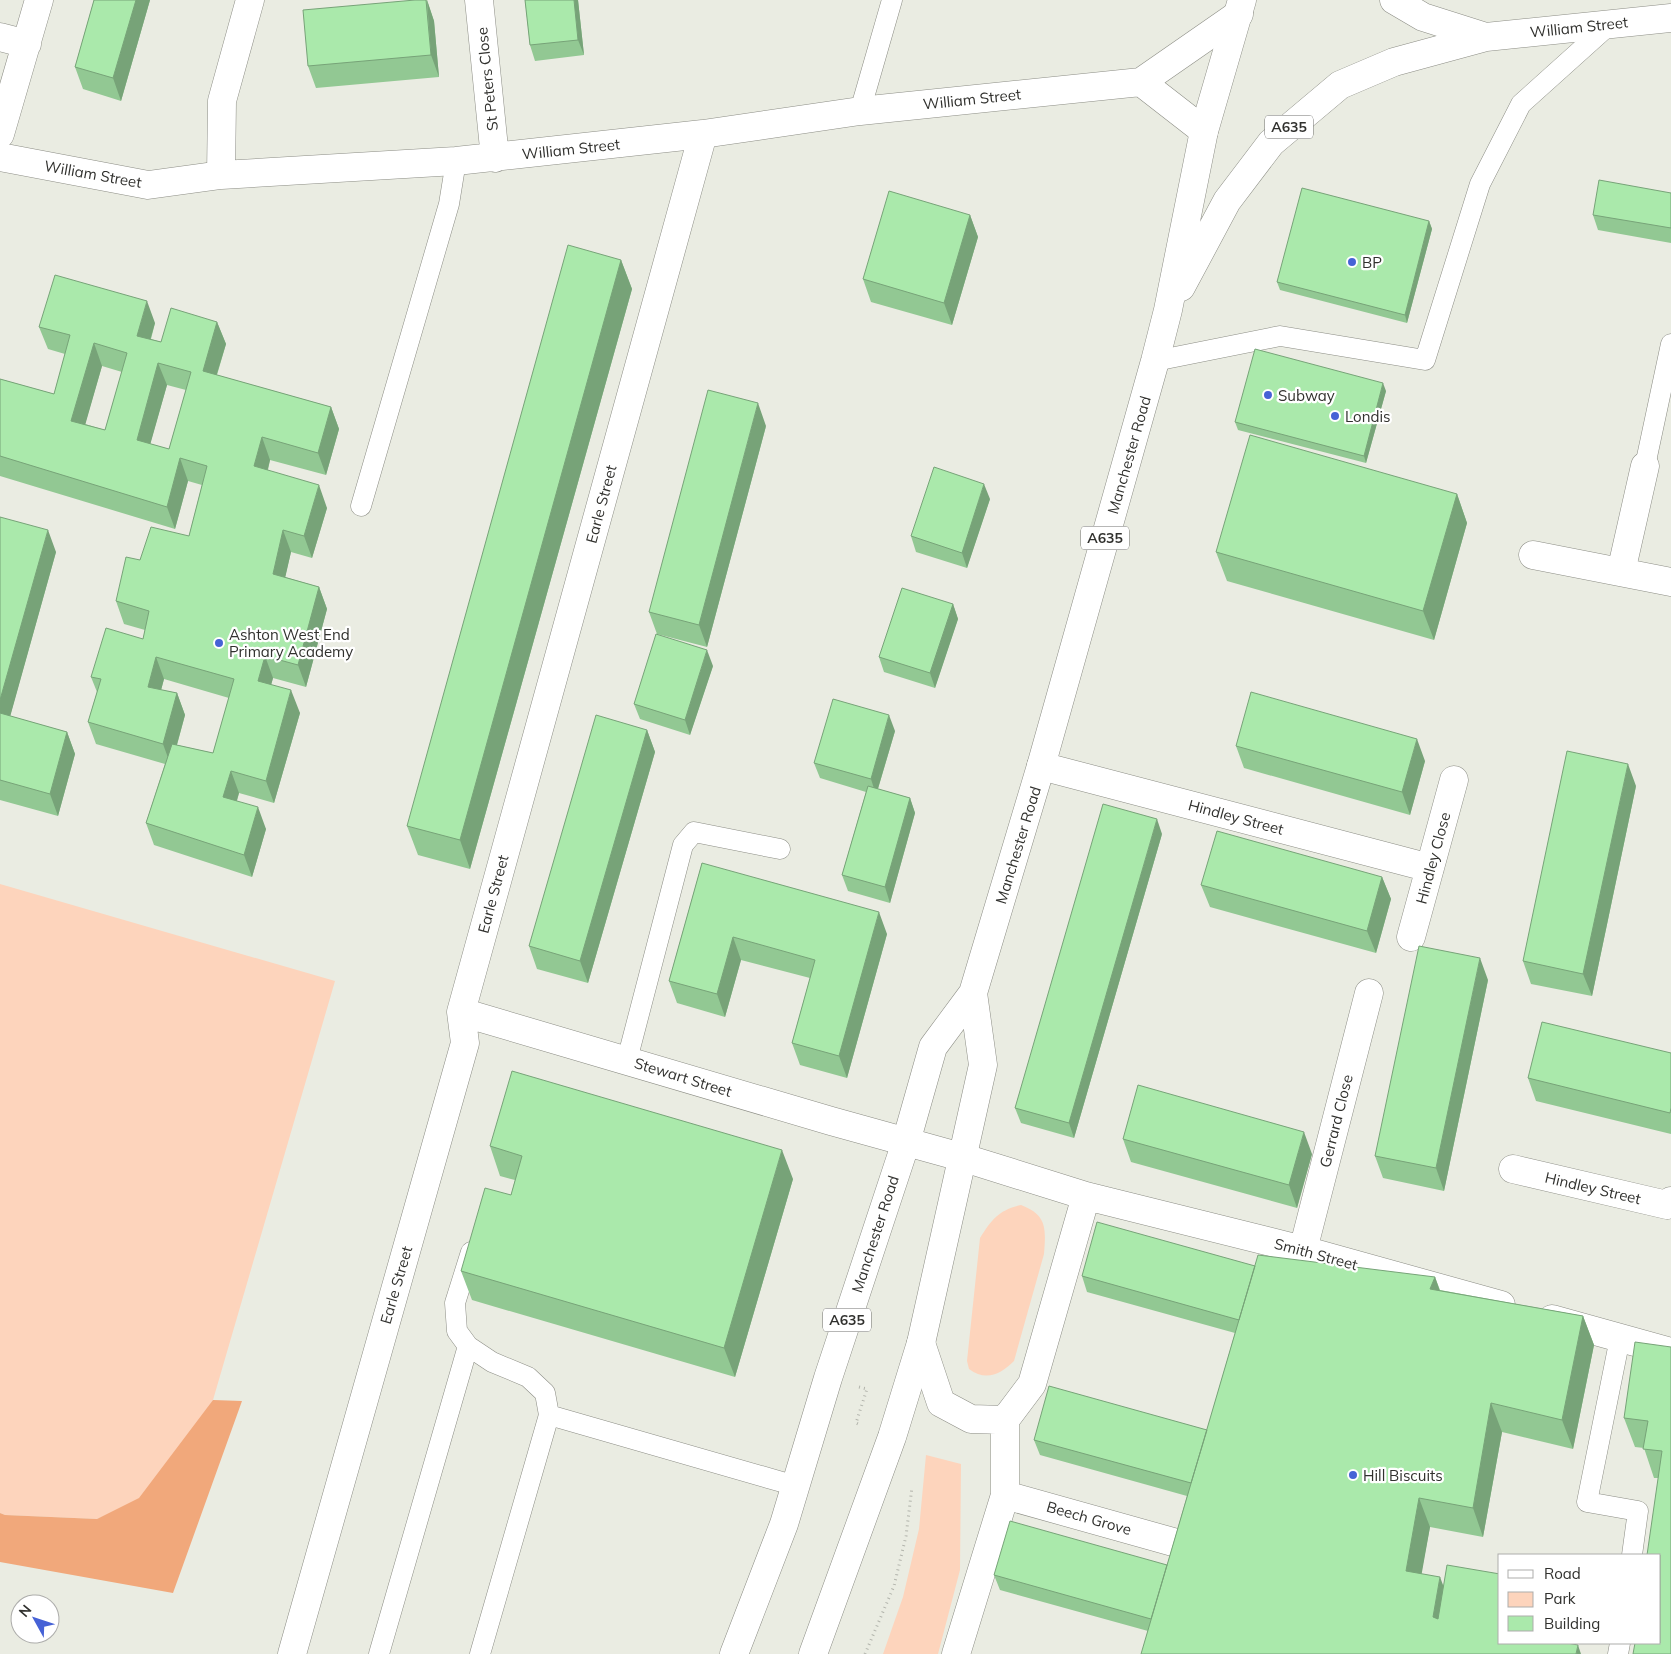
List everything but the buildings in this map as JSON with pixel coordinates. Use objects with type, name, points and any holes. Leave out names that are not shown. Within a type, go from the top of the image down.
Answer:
[{"type":"main road","points":[[0,134],[39,0]]},
{"type":"main road","points":[[221,175],[222,101],[250,0]]},
{"type":"main road","name":"St Peters Close","points":[[479,0],[495,158]]},
{"type":"main road","name":"A635","points":[[1394,0],[1423,17],[1486,37]]},
{"type":"main road","name":"William Street","points":[[0,157],[148,185],[221,175],[495,158],[703,134],[860,110],[1142,82],[1240,7]]},
{"type":"main road","name":"Manchester Road","points":[[734,1654],[784,1524],[828,1378],[906,1142],[933,1047],[973,993],[1041,766],[1155,361],[1168,310],[1204,130],[1240,7]]},
{"type":"main road","name":"William Street","points":[[1486,37],[1671,18]]},
{"type":"main road","points":[[0,37],[27,44]]},
{"type":"main road","name":"A635","points":[[1168,310],[1227,201],[1270,143],[1340,85],[1394,62],[1486,37]]},
{"type":"main road","points":[[1142,82],[1204,130]]},
{"type":"main road","name":"Earle Street","points":[[292,1654],[465,1043],[461,1012],[703,134]]},
{"type":"main road","points":[[1621,572],[1645,466]]},
{"type":"main road","points":[[1533,555],[1671,582]]},
{"type":"main road","name":"Hindley Street","points":[[1041,766],[1430,868]]},
{"type":"main road","name":"Hindley Close","points":[[1411,937],[1454,780]]},
{"type":"main road","name":"Manchester Road","points":[[812,1649],[892,1437],[921,1343],[961,1157],[983,1066],[973,993]]},
{"type":"main road","name":"Gerrard Close","points":[[1303,1250],[1368,993]]},
{"type":"main road","name":"Stewart Street","points":[[461,1012],[831,1121],[961,1157]]},
{"type":"main road","name":"Smith Street","points":[[961,1157],[1086,1196],[1303,1250],[1671,1352]]},
{"type":"main road","name":"Hindley Street","points":[[1513,1169],[1667,1205],[1671,1200]]},
{"type":"main road","points":[[956,1654],[1004,1494],[1004,1420],[1032,1384],[1086,1196]]},
{"type":"main road","points":[[921,1343],[941,1403],[971,1419],[1004,1420]]},
{"type":"main road","name":"Beech Grove","points":[[1004,1494],[1173,1542]]},
{"type":"lane","points":[[860,110],[892,0]]},
{"type":"lane","points":[[1155,361],[1280,336],[1425,360],[1480,184],[1521,104],[1610,24]]},
{"type":"lane","points":[[360,506],[449,204],[456,161]]},
{"type":"lane","points":[[1645,466],[1671,344]]},
{"type":"lane","points":[[627,1060],[684,844],[694,832],[780,849]]},
{"type":"lane","points":[[476,1238],[455,1303],[457,1331],[468,1346],[492,1362],[528,1377],[545,1393],[549,1415],[480,1654]]},
{"type":"lane","points":[[1620,1338],[1588,1502],[1638,1511],[1632,1554]]},
{"type":"lane","points":[[379,1654],[468,1346]]},
{"type":"lane","points":[[549,1415],[796,1486]]},
{"type":"path","points":[[828,1378],[867,1389],[856,1423],[892,1437]]},
{"type":"path","points":[[864,1654],[894,1586],[906,1536],[912,1482]]},
{"type":"green space","points":[[0,884],[335,981],[213,1400],[151,1496],[97,1519],[5,1515],[0,1513]]},
{"type":"green space","points":[[1021,1205],[1036,1213],[1043,1224],[1045,1237],[1044,1254],[1014,1361],[999,1373],[987,1376],[981,1375],[969,1369],[967,1361],[980,1238],[997,1216],[1013,1207]]},
{"type":"green space","points":[[926,1455],[961,1464],[960,1570],[938,1654],[883,1654],[903,1597],[919,1529]]},
{"type":"shaded area","points":[[213,1400],[242,1401],[173,1593],[0,1562],[0,1513],[5,1515],[97,1519],[139,1498]]},
{"type":"place","name":"BP","points":[[1352,262]]},
{"type":"place","name":"Subway","points":[[1268,395]]},
{"type":"place","name":"Londis","points":[[1335,416]]},
{"type":"place","name":"Ashton West End Primary Academy","points":[[219,643]]},
{"type":"place","name":"Hill Biscuits","points":[[1353,1475]]}]
